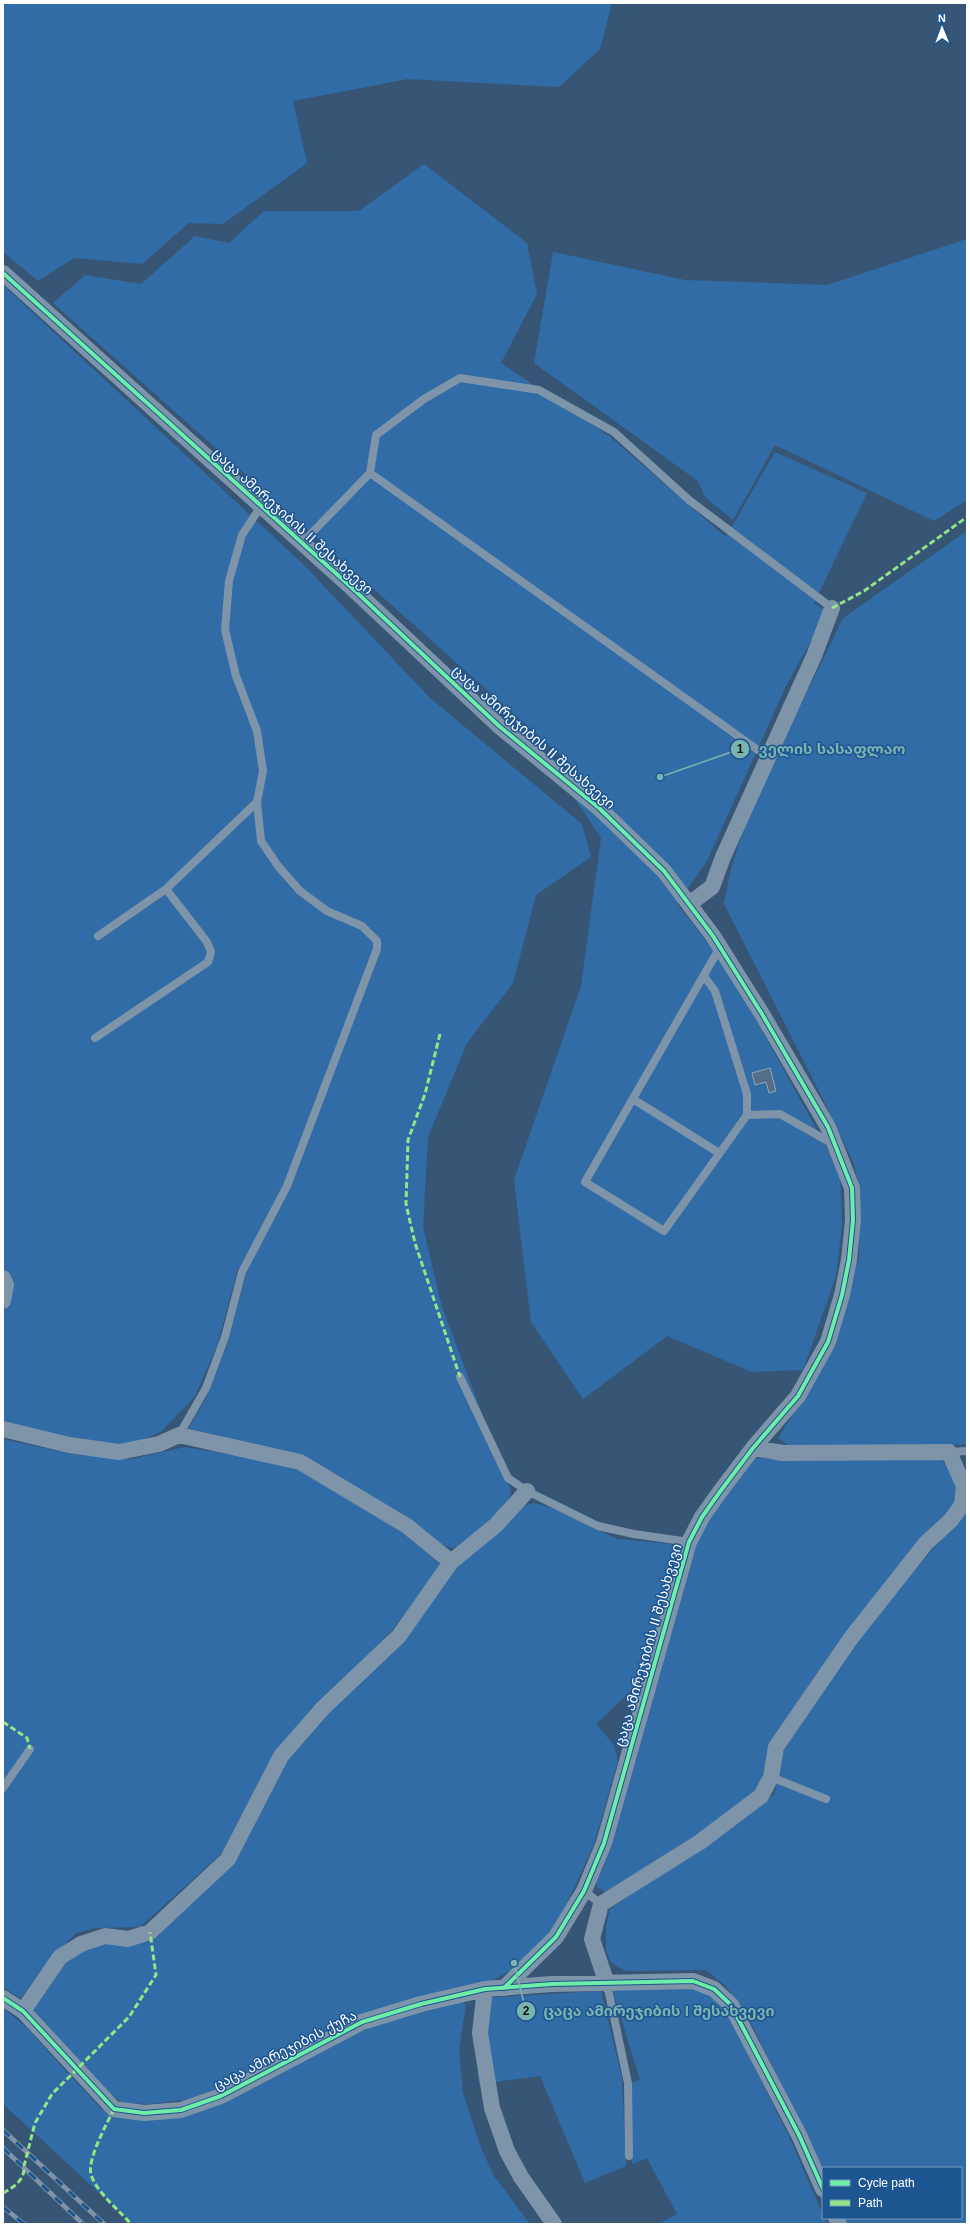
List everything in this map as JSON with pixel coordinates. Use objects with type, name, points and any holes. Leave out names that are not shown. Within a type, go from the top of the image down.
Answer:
[{"type":"street","name":"ცაცა ამირეჯიბის II შესახვევი","points":[[3,273],[302,543],[499,726],[599,808],[664,871],[720,947],[828,1127],[852,1188],[851,1236],[842,1295],[828,1342],[798,1396],[753,1448],[702,1517],[689,1542],[680,1579],[653,1665],[604,1843],[584,1891],[556,1937],[504,1988]]},
{"type":"street","points":[[689,904],[712,887],[723,857],[814,656],[832,608]]},
{"type":"street","points":[[3,1278],[6,1285],[3,1301]]},
{"type":"street","points":[[3,1429],[69,1445],[119,1452],[159,1444],[179,1435],[300,1462],[407,1526],[451,1562]]},
{"type":"street","points":[[753,1448],[783,1454],[949,1452],[962,1462],[967,1471]]},
{"type":"street","points":[[607,1984],[592,1939],[601,1904],[700,1842],[761,1796],[772,1777],[776,1748],[851,1638],[926,1543],[951,1520],[962,1505],[964,1486],[949,1452]]},
{"type":"street","points":[[3,1998],[23,2011],[60,1956],[81,1944],[105,1936],[128,1939],[150,1932],[228,1859],[281,1756],[323,1708],[399,1636],[451,1562],[496,1525],[526,1491]]},
{"type":"street","name":"ცაცა ამირეჯიბის ქუჩა","points":[[23,2011],[114,2108],[144,2112],[181,2110],[221,2096],[362,2022],[421,2004],[485,1989],[552,1984],[693,1981],[714,1989],[730,2005],[799,2135],[822,2187]]},
{"type":"street","points":[[485,1989],[480,2034],[492,2108],[507,2151],[521,2177],[554,2224]]},
{"type":"lane","points":[[302,543],[370,473],[376,435],[424,399],[460,378],[539,390],[614,432],[689,500],[832,608]]},
{"type":"lane","points":[[370,473],[769,758]]},
{"type":"lane","points":[[179,1435],[206,1388],[225,1337],[242,1272],[287,1186],[377,949],[377,941],[362,926],[328,911],[300,891],[278,866],[261,841],[258,802],[263,771],[257,731],[236,676],[225,630],[228,581],[242,535],[261,506]]},
{"type":"lane","points":[[98,936],[166,889],[258,802]]},
{"type":"lane","points":[[96,1038],[208,962],[211,952],[207,942],[166,889]]},
{"type":"lane","points":[[704,976],[715,991],[747,1094],[747,1115],[664,1231],[585,1182],[720,947]]},
{"type":"lane","points":[[633,1099],[719,1153]]},
{"type":"lane","points":[[747,1115],[780,1114],[836,1146]]},
{"type":"lane","points":[[460,1376],[508,1478],[526,1491],[598,1526],[634,1534],[689,1542]]},
{"type":"lane","points":[[949,1452],[967,1451]]},
{"type":"lane","points":[[3,1788],[30,1749]]},
{"type":"lane","points":[[772,1777],[826,1799]]},
{"type":"lane","points":[[584,1891],[601,1904]]},
{"type":"lane","points":[[607,1984],[628,2083],[629,2156]]},
{"type":"shaded area","points":[[3,3],[612,3],[600,49],[559,87],[408,79],[293,101],[307,163],[223,224],[189,223],[142,264],[74,258],[38,281],[3,252]]},
{"type":"shaded area","points":[[424,164],[527,243],[537,294],[501,363],[609,436],[726,537],[775,452],[867,493],[814,603],[827,612],[786,686],[707,861],[677,904],[727,967],[840,1172],[842,1225],[836,1276],[803,1370],[752,1372],[667,1336],[583,1399],[531,1322],[514,1180],[581,986],[601,838],[567,787],[579,772],[53,303],[85,275],[141,284],[195,236],[229,243],[264,211],[359,211]]},
{"type":"shaded area","points":[[967,239],[967,500],[934,521],[775,445],[733,520],[705,497],[698,481],[534,363],[553,252],[685,280],[827,285]]},
{"type":"shaded area","points":[[3,285],[305,566],[430,698],[582,824],[591,857],[536,895],[513,983],[467,1043],[428,1137],[423,1227],[442,1307],[511,1491],[503,1510],[496,1518],[481,1531],[455,1548],[443,1546],[313,1461],[192,1435],[188,1429],[206,1398],[228,1342],[247,1271],[238,1268],[217,1346],[195,1396],[161,1432],[131,1444],[113,1444],[64,1438],[3,1424],[3,1313],[6,1308],[3,1270]]},
{"type":"shaded area","points":[[967,531],[967,1444],[940,1447],[795,1449],[778,1438],[822,1368],[837,1334],[859,1257],[860,1190],[854,1164],[821,1095],[724,904],[731,868],[751,808],[843,618]]},
{"type":"shaded area","points":[[3,1439],[71,1454],[132,1459],[185,1447],[294,1465],[397,1528],[441,1565],[394,1628],[270,1761],[223,1852],[140,1927],[95,1928],[76,1933],[48,1962],[21,1999],[3,1987]]},
{"type":"shaded area","points":[[936,1457],[949,1467],[955,1477],[956,1505],[765,1768],[760,1783],[750,1800],[608,1893],[597,1887],[596,1881],[603,1868],[701,1530],[755,1458],[805,1461]]},
{"type":"shaded area","points":[[967,1502],[967,2224],[846,2224],[844,2219],[962,2219],[962,2167],[822,2167],[822,2169],[753,2027],[726,1986],[706,1970],[625,1971],[611,1962],[606,1950],[606,1925],[610,1909],[775,1794],[780,1749],[862,1631],[965,1512]]},
{"type":"shaded area","points":[[534,1503],[556,1509],[617,1539],[671,1544],[676,1550],[678,1562],[648,1664],[633,1689],[596,1724],[614,1745],[618,1762],[594,1844],[559,1921],[536,1949],[513,1969],[491,1981],[424,1996],[349,2018],[233,2083],[185,2100],[149,2104],[124,2103],[108,2094],[31,2008],[71,1955],[96,1943],[124,1944],[232,1864],[280,1769],[455,1567],[521,1507]]},
{"type":"shaded area","points":[[692,1986],[715,1996],[735,2027],[791,2141],[822,2212],[822,2219],[825,2219],[827,2224],[658,2224],[677,2214],[647,2158],[632,2164],[632,2082],[640,2080],[612,1988]]},
{"type":"shaded area","points":[[601,1991],[622,2078],[626,2166],[585,2183],[540,2076],[479,2084],[475,2043],[485,1998]]},
{"type":"shaded area","points":[[463,2002],[466,2005],[459,2049],[463,2093],[481,2148],[494,2176],[530,2224],[133,2224],[3,2104],[3,2008],[26,2027],[101,2109],[129,2117],[153,2120],[329,2044],[404,2014]]},
{"type":"building","points":[[770,1068],[776,1091],[769,1093],[766,1082],[755,1085],[752,1073]]},
{"type":"railway","points":[[3,2130],[104,2224]]},
{"type":"railway","points":[[3,2148],[83,2224]]},
{"type":"railway","points":[[3,2207],[24,2224]]},
{"type":"marked path","points":[[832,608],[864,591],[967,517]]},
{"type":"marked path","points":[[440,1034],[425,1094],[408,1140],[406,1204],[415,1243],[460,1377]]},
{"type":"marked path","points":[[3,1722],[27,1738],[30,1749]]},
{"type":"marked path","points":[[3,2193],[15,2186],[23,2175],[35,2123],[52,2094],[129,2017],[156,1975],[150,1932]]},
{"type":"marked path","points":[[114,2109],[95,2151],[92,2160],[91,2174],[97,2187],[131,2224]]},
{"type":"cycle path","points":[[3,273],[351,587],[499,726],[599,808],[664,871],[713,936],[762,1014],[828,1127],[852,1188],[853,1220],[849,1260],[842,1295],[828,1342],[798,1396],[753,1448],[719,1493],[702,1517],[689,1542],[604,1843],[584,1891],[556,1937],[504,1988]]},
{"type":"cycle path","points":[[3,1998],[23,2011],[114,2109],[144,2113],[181,2110],[221,2096],[362,2022],[421,2004],[485,1989],[552,1984],[693,1981],[714,1989],[731,2005],[799,2135],[822,2187]]},
{"type":"place","name":"ველის სასაფლაო","points":[[660,777]]},
{"type":"place","name":"ცაცა ამირეჯიბის I შესახვევი","points":[[514,1963]]}]
